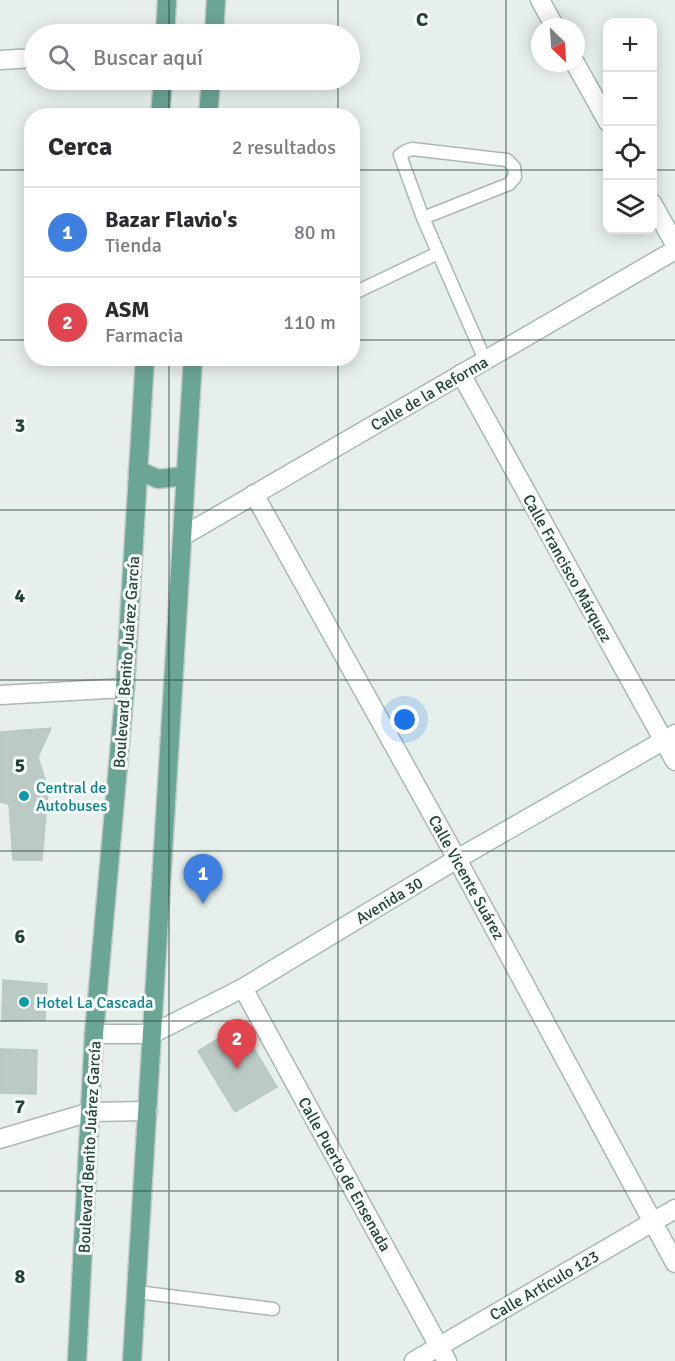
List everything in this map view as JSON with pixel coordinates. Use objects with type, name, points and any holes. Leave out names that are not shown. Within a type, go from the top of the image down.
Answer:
[{"type":"main road","points":[[166,24],[167,0]]},
{"type":"main road","points":[[215,24],[216,0]]},
{"type":"main road","points":[[161,108],[162,90]]},
{"type":"main road","points":[[209,108],[210,90]]},
{"type":"main road","name":"Boulevard Benito Juárez García","points":[[77,1361],[94,1034],[125,688],[144,366]]},
{"type":"main road","points":[[132,1361],[192,366]]},
{"type":"main road","points":[[138,470],[158,478],[185,476]]},
{"type":"street","points":[[540,0],[550,18]]},
{"type":"street","points":[[0,60],[24,59]]},
{"type":"street","points":[[580,72],[603,113]]},
{"type":"street","points":[[657,212],[675,244]]},
{"type":"street","name":"Calle de la Reforma","points":[[183,536],[675,250]]},
{"type":"street","name":"Calle Francisco Márquez","points":[[461,374],[669,737],[675,761]]},
{"type":"street","name":"Calle Vicente Suárez","points":[[254,494],[457,859],[675,1263]]},
{"type":"street","points":[[0,694],[125,688]]},
{"type":"street","name":"Avenida 30","points":[[94,1034],[152,1034],[243,988],[457,859],[669,737]]},
{"type":"street","name":"Calle Puerto de Ensenada","points":[[243,988],[443,1354]]},
{"type":"street","points":[[0,1139],[90,1112],[148,1111]]},
{"type":"street","name":"Calle Artículo 123","points":[[414,1361],[443,1354],[675,1209]]},
{"type":"lane","points":[[423,218],[509,184],[515,177],[512,163],[507,159],[412,149],[402,152],[400,158],[423,218],[485,360]]},
{"type":"lane","points":[[360,290],[438,253]]},
{"type":"lane","points":[[136,1292],[273,1309]]},
{"type":"building","name":"Central de Autobuses","points":[[51,728],[38,757],[48,789],[42,860],[13,860],[9,804],[0,802],[0,732]]},
{"type":"building","name":"Hotel La Cascada","points":[[3,980],[47,984],[45,1020],[2,1021]]},
{"type":"building","points":[[240,1025],[277,1087],[235,1112],[198,1051]]},
{"type":"building","points":[[0,1049],[37,1050],[36,1094],[0,1093]]},
{"type":"place","name":"Central de Autobuses","points":[[24,796]]},
{"type":"place","name":"Bazar Flavio's","points":[[203,904]]},
{"type":"place","name":"Hotel La Cascada","points":[[24,1002]]},
{"type":"place","name":"ASM","points":[[237,1069]]}]
